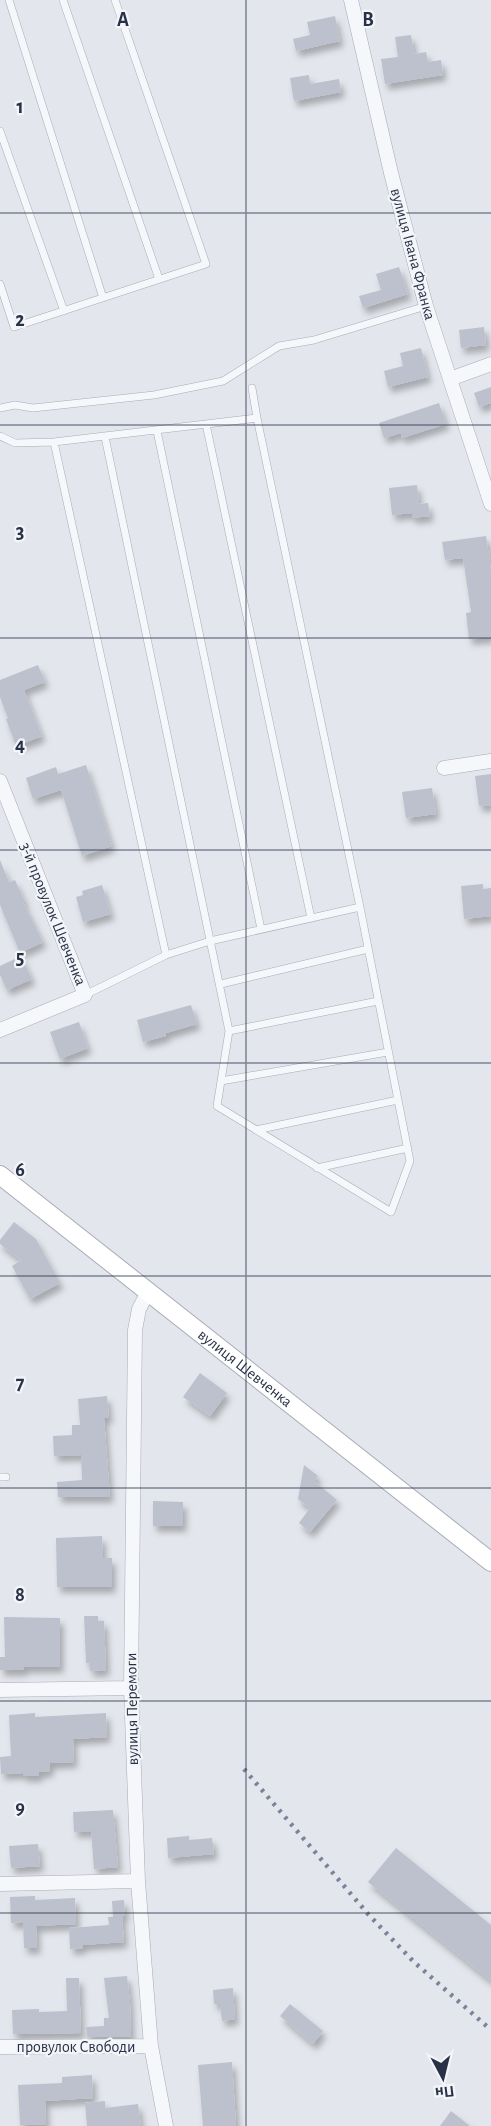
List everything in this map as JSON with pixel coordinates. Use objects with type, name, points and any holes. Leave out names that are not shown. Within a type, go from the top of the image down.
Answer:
[{"type":"main road","name":"вулиця Шевченка","points":[[0,1175],[491,1562]]},
{"type":"street","name":"вулиця Івана Франка","points":[[351,0],[391,173],[426,306],[491,504]]},
{"type":"street","points":[[450,379],[491,364]]},
{"type":"street","points":[[444,768],[491,761]]},
{"type":"street","name":"3-й провулок Шевченка","points":[[0,781],[85,995],[0,1030]]},
{"type":"street","name":"вулиця Перемоги","points":[[148,1292],[140,1309],[135,1330],[131,1688],[138,1881],[152,2046],[166,2126]]},
{"type":"street","points":[[0,1690],[131,1688]]},
{"type":"street","points":[[0,1884],[138,1881]]},
{"type":"street","name":"провулок Свободи","points":[[0,2047],[152,2046]]},
{"type":"lane","points":[[9,0],[103,298]]},
{"type":"lane","points":[[63,0],[159,279]]},
{"type":"lane","points":[[0,284],[14,327],[206,264],[115,0]]},
{"type":"lane","points":[[0,131],[64,311]]},
{"type":"lane","points":[[0,408],[15,405],[33,408],[154,395],[223,381],[279,346],[314,340],[426,306]]},
{"type":"lane","points":[[105,437],[229,1030],[217,1106],[391,1212],[410,1161],[408,1148],[360,907],[256,418],[252,388]]},
{"type":"lane","points":[[0,436],[15,443],[54,442],[256,418]]},
{"type":"lane","points":[[206,424],[311,918]]},
{"type":"lane","points":[[157,431],[261,929]]},
{"type":"lane","points":[[54,442],[166,954]]},
{"type":"lane","points":[[85,995],[166,954],[210,941],[360,907]]},
{"type":"lane","points":[[220,984],[368,949]]},
{"type":"lane","points":[[229,1030],[378,1001]]},
{"type":"lane","points":[[221,1081],[388,1052]]},
{"type":"lane","points":[[256,1130],[398,1100]]},
{"type":"lane","points":[[318,1168],[408,1148]]},
{"type":"building","points":[[335,16],[340,41],[296,51],[293,39],[310,35],[307,22]]},
{"type":"building","points":[[411,35],[414,54],[426,52],[428,62],[441,60],[443,75],[385,84],[381,59],[398,57],[395,37]]},
{"type":"building","points":[[309,75],[310,84],[339,79],[341,92],[294,101],[290,78]]},
{"type":"building","points":[[399,267],[408,294],[363,308],[359,296],[381,290],[376,274]]},
{"type":"building","points":[[484,327],[486,345],[461,348],[459,330]]},
{"type":"building","points":[[421,348],[428,377],[388,387],[384,371],[403,366],[400,353]]},
{"type":"building","points":[[491,387],[491,403],[479,407],[474,393]]},
{"type":"building","points":[[439,403],[446,424],[402,438],[401,433],[384,438],[379,423]]},
{"type":"building","points":[[417,485],[419,504],[428,503],[430,516],[412,518],[412,513],[392,515],[389,488]]},
{"type":"building","points":[[486,536],[491,570],[491,637],[469,639],[466,613],[471,612],[463,558],[445,560],[442,542]]},
{"type":"building","points":[[38,665],[45,682],[24,690],[42,736],[16,746],[0,697],[0,680]]},
{"type":"building","points":[[86,765],[112,846],[82,856],[61,790],[33,799],[26,778],[56,767],[58,774]]},
{"type":"building","points":[[491,774],[491,805],[479,806],[475,776]]},
{"type":"building","points":[[432,788],[436,814],[406,818],[402,792]]},
{"type":"building","points":[[0,860],[9,882],[15,880],[43,942],[20,953],[0,905]]},
{"type":"building","points":[[483,884],[483,889],[491,888],[491,916],[464,919],[461,886]]},
{"type":"building","points":[[102,885],[111,914],[83,922],[76,897],[83,895],[82,891]]},
{"type":"building","points":[[21,956],[32,979],[7,990],[0,975],[0,966]]},
{"type":"building","points":[[191,1005],[197,1024],[143,1042],[137,1020]]},
{"type":"building","points":[[79,1022],[88,1048],[60,1059],[50,1032]]},
{"type":"building","points":[[14,1222],[36,1239],[60,1283],[30,1299],[12,1266],[21,1260],[0,1244],[0,1240]]},
{"type":"building","points":[[200,1373],[227,1393],[210,1416],[183,1397]]},
{"type":"building","points":[[107,1396],[109,1418],[104,1418],[110,1497],[58,1497],[57,1482],[82,1480],[81,1455],[54,1456],[53,1436],[72,1435],[72,1425],[80,1425],[78,1399]]},
{"type":"building","points":[[304,1465],[318,1476],[314,1481],[337,1500],[310,1532],[299,1523],[310,1508],[298,1499]]},
{"type":"building","points":[[153,1501],[183,1502],[183,1526],[153,1526]]},
{"type":"building","points":[[102,1536],[103,1558],[112,1558],[112,1587],[57,1587],[56,1538]]},
{"type":"building","points":[[84,1616],[98,1616],[98,1621],[104,1621],[106,1670],[90,1671],[90,1663],[86,1663]]},
{"type":"building","points":[[4,1617],[60,1618],[60,1667],[0,1670],[0,1657],[5,1657]]},
{"type":"building","points":[[35,1713],[35,1717],[106,1713],[107,1737],[73,1739],[74,1762],[50,1763],[50,1771],[39,1772],[39,1776],[23,1776],[23,1773],[1,1774],[0,1757],[11,1756],[9,1715]]},
{"type":"building","points":[[113,1810],[118,1867],[94,1869],[91,1831],[74,1832],[73,1812]]},
{"type":"building","points":[[189,1836],[189,1840],[212,1838],[214,1854],[168,1858],[167,1838]]},
{"type":"building","points":[[38,1844],[40,1866],[11,1868],[9,1846]]},
{"type":"building","points":[[396,1848],[491,1925],[491,1981],[368,1882]]},
{"type":"building","points":[[35,1896],[35,1900],[75,1898],[76,1924],[36,1926],[37,1948],[24,1948],[23,1922],[11,1923],[10,1897]]},
{"type":"building","points":[[124,1900],[125,1916],[122,1916],[124,1942],[83,1945],[83,1948],[70,1949],[69,1928],[109,1925],[108,1917],[113,1917],[112,1901]]},
{"type":"building","points":[[127,1976],[131,2037],[87,2037],[86,2027],[104,2026],[104,2018],[109,2018],[104,1978]]},
{"type":"building","points":[[66,1978],[79,1978],[81,2033],[13,2034],[12,2010],[67,2011]]},
{"type":"building","points":[[233,1988],[235,2019],[222,2021],[220,2004],[214,2004],[213,1990]]},
{"type":"building","points":[[290,2004],[323,2031],[313,2044],[280,2016]]},
{"type":"building","points":[[232,2062],[236,2126],[203,2126],[198,2065]]},
{"type":"building","points":[[92,2075],[93,2098],[45,2101],[46,2124],[20,2125],[18,2085],[62,2083],[62,2077]]},
{"type":"building","points":[[105,2101],[105,2108],[138,2104],[141,2126],[87,2126],[85,2103]]},
{"type":"building","points":[[451,2111],[470,2126],[440,2126]]},
{"type":"railway","points":[[244,1769],[368,1914],[414,1962],[491,2030]]}]
